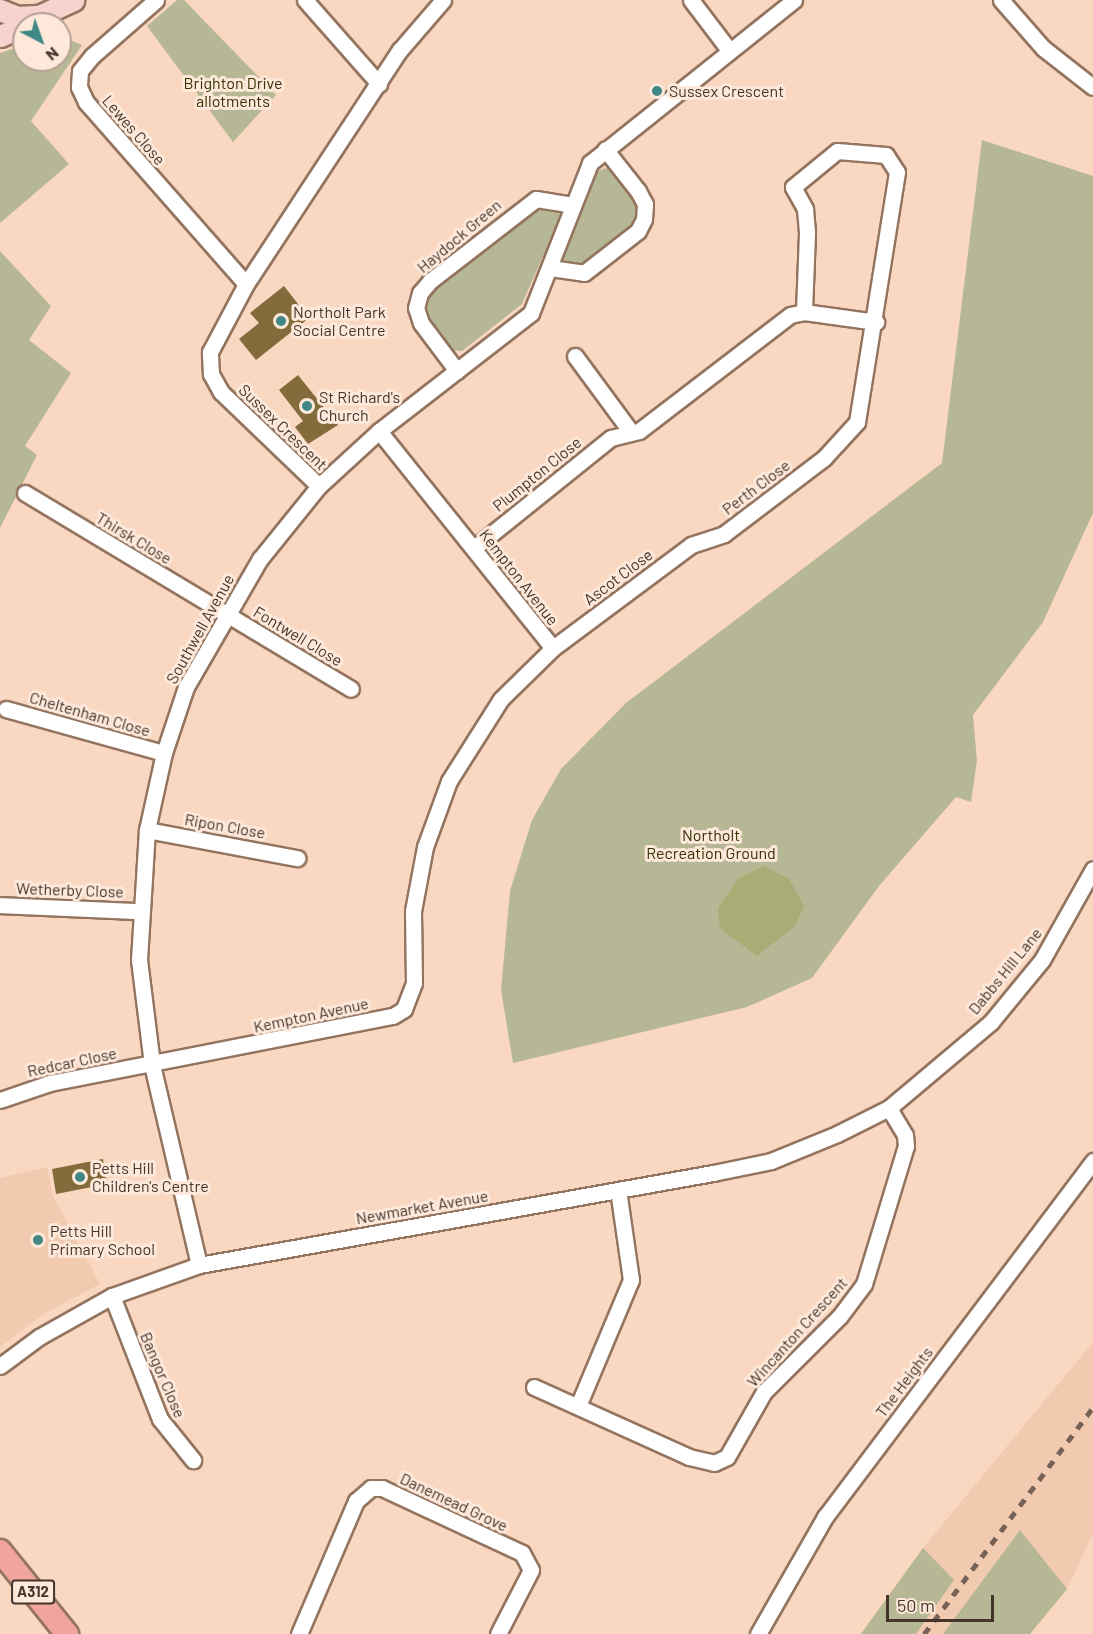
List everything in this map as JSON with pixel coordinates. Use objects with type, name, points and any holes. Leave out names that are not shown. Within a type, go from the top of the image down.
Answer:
[{"type":"main road","name":"A312","points":[[0,1551],[67,1634]]},
{"type":"street","points":[[51,12],[74,0]]},
{"type":"street","name":"Lewes Close","points":[[156,0],[92,56],[80,71],[79,87],[86,102],[246,284]]},
{"type":"street","points":[[306,0],[379,84]]},
{"type":"street","name":"Sussex Crescent","points":[[319,486],[221,392],[211,374],[210,352],[246,284],[423,18],[443,0]]},
{"type":"street","points":[[691,0],[729,50]]},
{"type":"street","name":"Southwell Avenue","points":[[199,1265],[152,1064],[141,1002],[139,911],[147,830],[164,753],[186,687],[226,613],[260,559],[319,486],[379,431],[457,370],[524,322],[550,268],[590,163],[605,148],[794,0]]},
{"type":"street","points":[[1001,0],[1052,56],[1093,87]]},
{"type":"street","points":[[0,36],[9,19]]},
{"type":"street","points":[[550,268],[584,273],[638,231],[644,219],[645,204],[638,190],[605,148]]},
{"type":"street","name":"Perth Close","points":[[708,540],[724,534],[824,458],[857,422],[876,322],[897,172],[893,161],[879,154],[837,151],[793,187],[805,209],[807,232],[804,312]]},
{"type":"street","name":"Haydock Green","points":[[457,370],[421,323],[416,308],[420,293],[429,281],[536,199],[573,205]]},
{"type":"street","points":[[804,312],[876,322]]},
{"type":"street","name":"Plumpton Close","points":[[474,548],[628,432],[639,431],[790,315],[804,312]]},
{"type":"street","points":[[575,356],[628,432]]},
{"type":"street","name":"Kempton Avenue","points":[[152,1064],[393,1016],[404,1009],[414,983],[418,878],[435,816],[482,725],[524,674],[553,648],[379,431]]},
{"type":"street","name":"Thirsk Close","points":[[24,493],[226,613]]},
{"type":"street","name":"Ascot Close","points":[[553,648],[691,545],[708,540]]},
{"type":"street","name":"Fontwell Close","points":[[226,613],[351,689]]},
{"type":"street","name":"Cheltenham Close","points":[[6,709],[164,753]]},
{"type":"street","name":"Ripon Close","points":[[147,830],[297,858]]},
{"type":"street","name":"Dabbs Hill Lane","points":[[866,1120],[889,1108],[998,1014],[1042,960],[1093,868]]},
{"type":"street","name":"Wetherby Close","points":[[0,905],[139,911]]},
{"type":"street","name":"Redcar Close","points":[[0,1100],[50,1083],[152,1064]]},
{"type":"street","name":"Wincanton Crescent","points":[[534,1387],[704,1462],[727,1457],[764,1392],[840,1316],[864,1284],[906,1146],[889,1108]]},
{"type":"street","name":"Newmarket Avenue","points":[[0,1366],[39,1337],[112,1296],[199,1265],[771,1161],[866,1120]]},
{"type":"street","name":"The Heights","points":[[758,1634],[825,1517],[1093,1161]]},
{"type":"street","points":[[578,1406],[631,1280],[618,1190]]},
{"type":"street","name":"Bangor Close","points":[[112,1296],[160,1419],[193,1460]]},
{"type":"street","name":"Danemead Grove","points":[[299,1634],[356,1501],[371,1488],[382,1488],[522,1553],[531,1570],[498,1634]]},
{"type":"shaded area","name":"Petts Hill Primary School","points":[[47,1167],[53,1196],[100,1284],[45,1313],[0,1347],[0,1178]]},
{"type":"shaded area","points":[[1093,1342],[1093,1534],[1067,1589],[1030,1634],[861,1634],[923,1548]]},
{"type":"green space","name":"Brighton Drive allotments","points":[[177,0],[184,0],[276,95],[233,142],[147,26]]},
{"type":"green space","points":[[72,41],[82,45],[72,60]]},
{"type":"green space","points":[[12,49],[12,72],[64,72],[31,121],[69,164],[0,223],[0,53]]},
{"type":"green space","name":"Northolt Recreation Ground","points":[[982,140],[1093,176],[1093,513],[1043,622],[973,715],[977,761],[971,802],[956,797],[879,886],[812,978],[747,1007],[513,1063],[501,990],[510,891],[532,820],[561,769],[626,703],[942,463]]},
{"type":"green space","points":[[605,168],[614,171],[637,203],[633,229],[582,268],[543,256],[522,304],[462,351],[450,350],[426,319],[423,303],[433,287],[533,208],[576,217],[596,172]]},
{"type":"green space","points":[[0,251],[51,306],[29,340],[71,373],[25,446],[37,455],[0,528]]},
{"type":"green space","points":[[763,866],[789,879],[804,906],[795,926],[757,956],[720,928],[718,908],[739,878]]},
{"type":"green space","points":[[1020,1530],[1067,1589],[1030,1634],[943,1634]]},
{"type":"green space","points":[[923,1548],[954,1580],[916,1634],[861,1634]]},
{"type":"building","name":"Northolt Park Social Centre","points":[[284,286],[309,318],[256,360],[239,339],[259,323],[250,313]]},
{"type":"building","name":"St Richard's Church","points":[[298,375],[338,425],[308,444],[295,427],[303,421],[279,390]]},
{"type":"building","name":"Petts Hill Children's Centre","points":[[103,1159],[107,1184],[56,1194],[52,1169]]},
{"type":"railway","points":[[924,1634],[1093,1407]]},
{"type":"place","name":"Sussex Crescent","points":[[657,91]]},
{"type":"place","name":"Northolt Park Social Centre","points":[[281,321]]},
{"type":"place","name":"St Richard's Church","points":[[307,406]]},
{"type":"place","name":"Petts Hill Children's Centre","points":[[80,1177]]},
{"type":"place","name":"Petts Hill Primary School","points":[[38,1240]]}]
